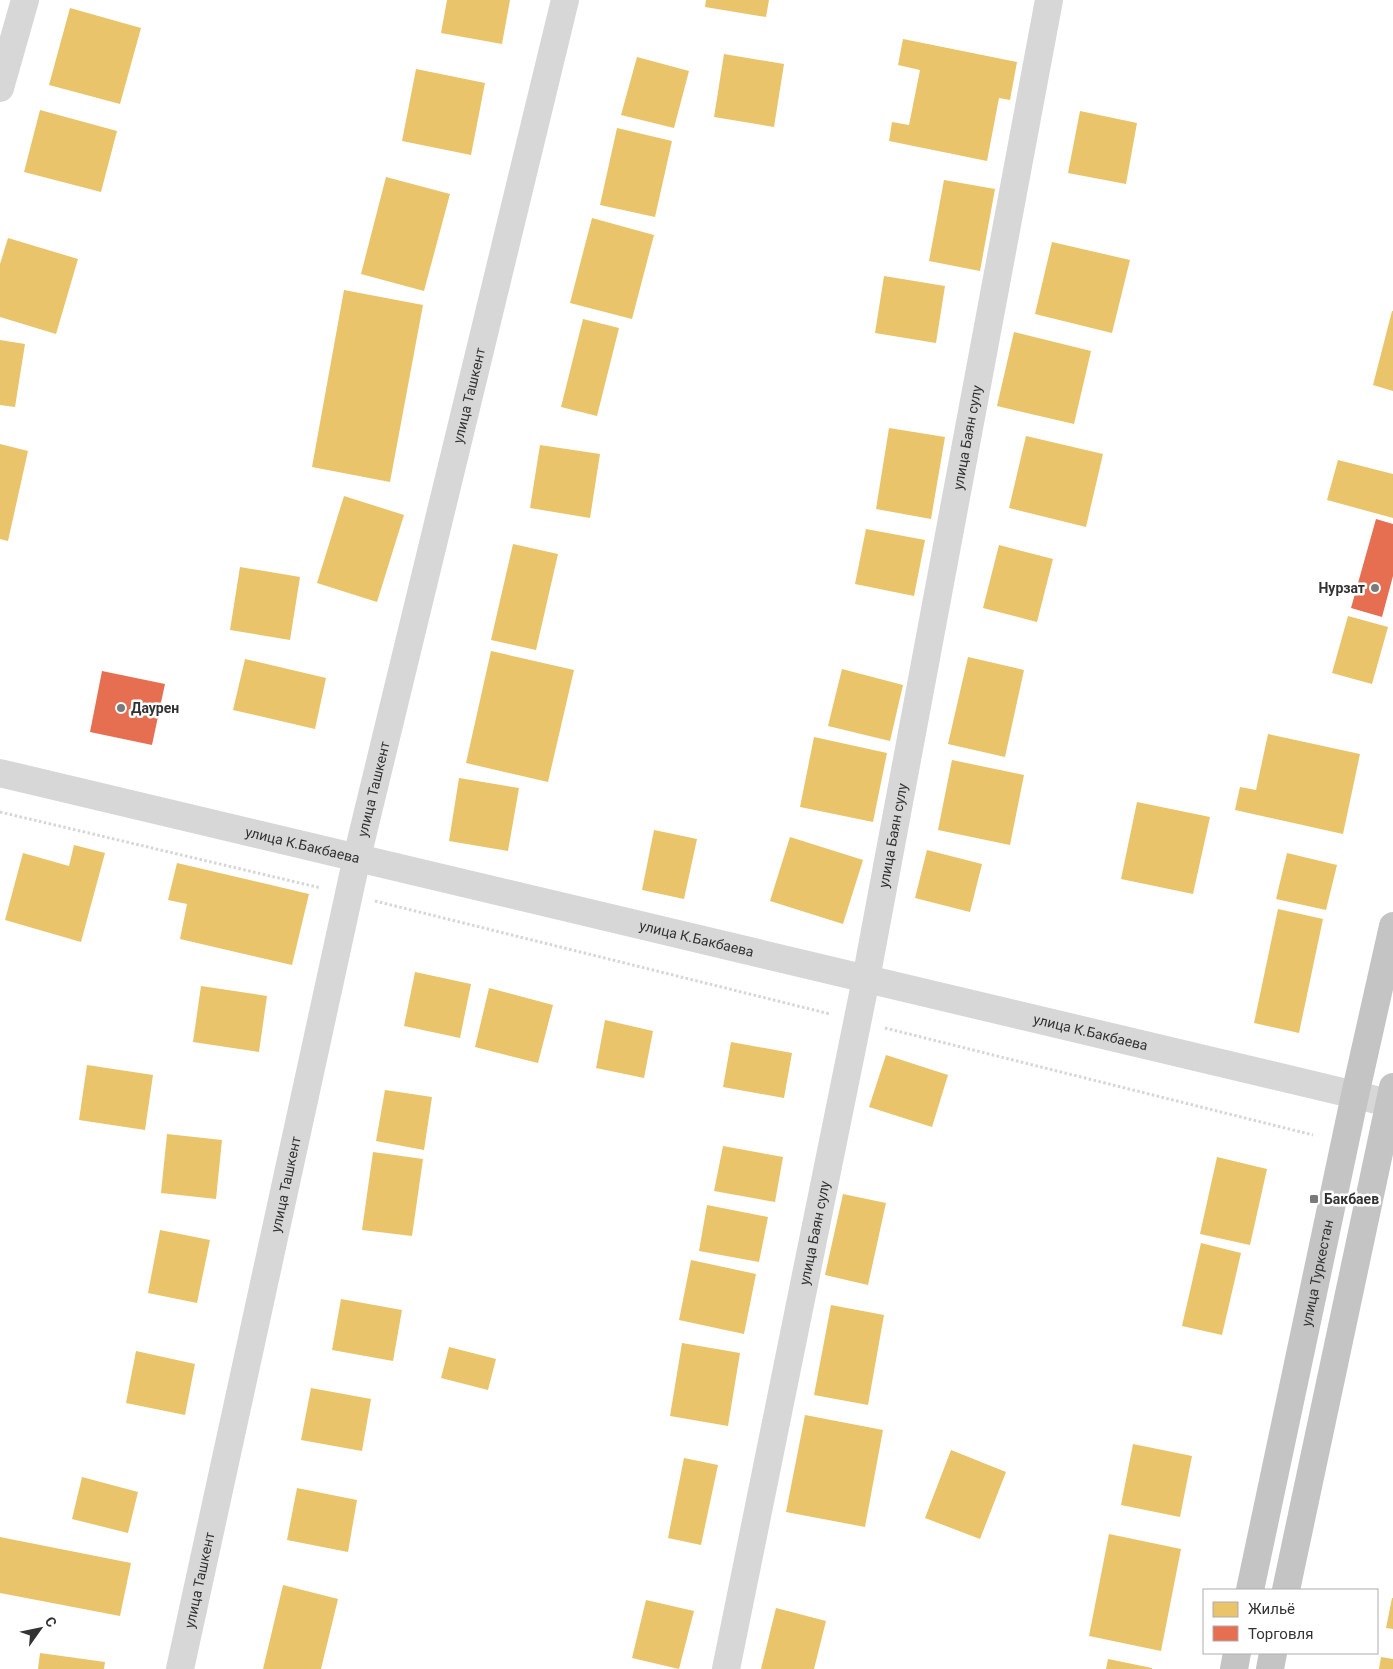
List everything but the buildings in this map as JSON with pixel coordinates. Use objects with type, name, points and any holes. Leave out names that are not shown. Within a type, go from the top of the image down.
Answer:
[{"type":"highway","name":"улица Туркестан","points":[[1250,1589],[1355,1094],[1393,926]]},
{"type":"highway","points":[[1286,1589],[1392,1097]]},
{"type":"highway","points":[[1234,1669],[1237,1654]]},
{"type":"highway","points":[[1270,1669],[1273,1654]]},
{"type":"street","points":[[0,88],[25,0]]},
{"type":"street","name":"улица Ташкент","points":[[180,1669],[357,857],[565,0]]},
{"type":"street","name":"улица Баян сулу","points":[[726,1669],[858,1021],[1049,0]]},
{"type":"street","name":"улица К.Бакбаева","points":[[0,772],[1355,1094],[1392,1097]]},
{"type":"path","points":[[0,812],[349,894],[1313,1135]]},
{"type":"place","name":"Нурзат","points":[[1375,588]]},
{"type":"place","name":"Даурен","points":[[121,708]]},
{"type":"place","name":"Бакбаев","points":[[1314,1199]]}]
